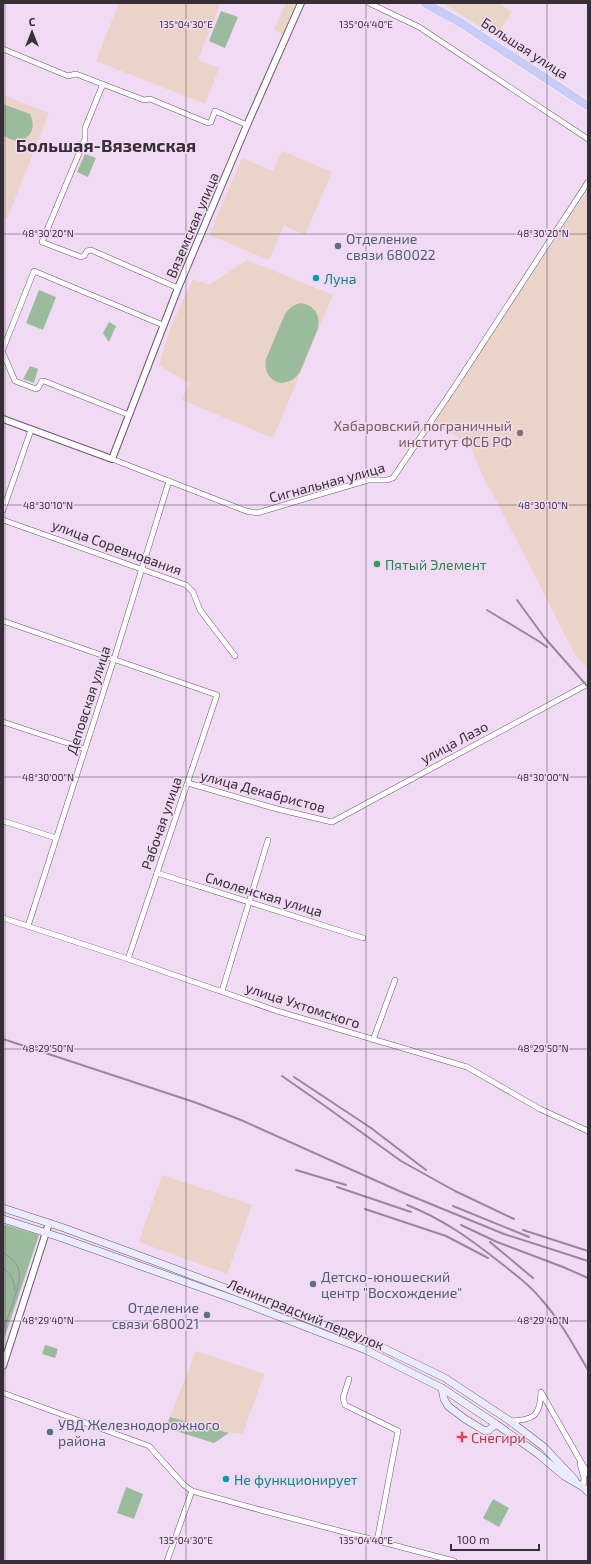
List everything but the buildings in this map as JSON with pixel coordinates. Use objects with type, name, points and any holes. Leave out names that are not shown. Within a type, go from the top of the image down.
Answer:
[{"type":"highway","name":"Большая улица","points":[[425,3],[461,23],[588,106]]},
{"type":"main road","name":"Ленинградский переулок","points":[[3,1208],[64,1228],[377,1344],[445,1378],[510,1421],[544,1447],[576,1482],[586,1490]]},
{"type":"main road","name":"Ленинградский переулок","points":[[3,1219],[98,1250],[351,1344],[414,1373],[442,1388],[538,1454],[564,1476],[576,1482]]},
{"type":"main road","points":[[442,1388],[445,1402],[459,1415],[485,1430],[489,1430],[496,1424]]},
{"type":"street","name":"Вяземская улица","points":[[112,459],[178,288],[247,125],[301,3]]},
{"type":"street","points":[[369,3],[419,27],[588,138]]},
{"type":"street","points":[[3,49],[68,76],[76,74],[144,100],[150,99],[208,123],[211,122],[215,111],[247,125]]},
{"type":"street","points":[[103,84],[85,128],[85,139],[42,242],[81,257],[84,256],[87,251],[91,250],[178,288]]},
{"type":"street","name":"Сигнальная улица","points":[[3,419],[246,511],[257,513],[368,480],[387,480],[393,478],[588,182]]},
{"type":"street","points":[[3,349],[34,271],[163,325]]},
{"type":"street","points":[[3,353],[15,381],[36,389],[42,381],[44,381],[129,415]]},
{"type":"street","points":[[3,510],[31,430]]},
{"type":"street","name":"Деповская улица","points":[[28,926],[114,660],[169,481]]},
{"type":"street","name":"улица Соревнования","points":[[3,520],[142,568],[186,585],[193,592],[200,610],[235,656]]},
{"type":"street","points":[[3,621],[114,660]]},
{"type":"street","name":"Рабочая улица","points":[[114,660],[217,695],[128,958]]},
{"type":"street","name":"улица Лазо","points":[[332,822],[588,684]]},
{"type":"street","points":[[3,722],[85,749]]},
{"type":"street","name":"улица Декабристов","points":[[188,783],[277,809],[332,822]]},
{"type":"street","points":[[3,821],[56,838]]},
{"type":"street","points":[[222,991],[268,840]]},
{"type":"street","name":"Смоленская улица","points":[[157,873],[363,938]]},
{"type":"street","name":"улица Ухтомского","points":[[3,918],[128,958],[277,1011],[467,1067],[540,1109],[588,1131]]},
{"type":"street","points":[[373,1040],[394,980]]},
{"type":"street","points":[[3,1366],[49,1223]]},
{"type":"street","points":[[349,1379],[343,1398],[345,1405],[398,1431],[377,1541]]},
{"type":"street","points":[[510,1421],[528,1419],[538,1412],[541,1406],[541,1392],[588,1474]]},
{"type":"street","points":[[3,1393],[149,1446],[192,1491],[257,1510],[454,1561]]},
{"type":"street","points":[[578,1457],[586,1490]]},
{"type":"street","points":[[167,1561],[192,1491]]},
{"type":"shaded area","points":[[119,3],[220,4],[198,60],[219,68],[205,104],[96,61]]},
{"type":"shaded area","points":[[286,3],[298,3],[284,35],[274,30]]},
{"type":"shaded area","points":[[499,3],[512,12],[496,37],[445,4]]},
{"type":"shaded area","points":[[3,95],[49,113],[7,219],[3,217]]},
{"type":"shaded area","points":[[282,151],[332,172],[305,235],[284,225],[269,260],[209,235],[242,158],[273,171]]},
{"type":"shaded area","name":"Хабаровский пограничный институт ФСБ РФ","points":[[588,190],[588,669],[575,655],[490,488],[488,488],[469,443],[433,423]]},
{"type":"shaded area","points":[[247,260],[333,295],[273,438],[182,400],[189,383],[159,365],[171,326],[193,279],[209,285]]},
{"type":"shaded area","points":[[162,1175],[252,1205],[227,1274],[139,1242]]},
{"type":"shaded area","points":[[196,1351],[264,1374],[243,1433],[229,1433],[170,1417]]},
{"type":"green space","points":[[221,11],[238,17],[225,48],[209,41]]},
{"type":"green space","points":[[3,104],[30,114],[33,123],[32,131],[23,140],[18,142],[3,136]]},
{"type":"green space","points":[[85,154],[96,158],[88,177],[77,172]]},
{"type":"green space","points":[[39,290],[56,297],[43,330],[26,323]]},
{"type":"green space","points":[[301,303],[310,306],[316,311],[318,328],[300,372],[288,382],[276,382],[268,374],[266,359],[285,314],[292,307]]},
{"type":"green space","points":[[109,322],[116,326],[109,342],[103,333]]},
{"type":"green space","points":[[30,366],[38,369],[34,383],[23,379]]},
{"type":"green space","points":[[3,1224],[39,1235],[3,1342]]},
{"type":"green space","points":[[45,1345],[58,1349],[55,1358],[42,1354]]},
{"type":"green space","points":[[170,1417],[229,1433],[214,1443],[166,1428]]},
{"type":"green space","points":[[126,1487],[143,1494],[134,1519],[117,1513]]},
{"type":"green space","points":[[493,1499],[509,1508],[499,1527],[483,1518]]},
{"type":"tram line","points":[[3,1253],[15,1262],[19,1271],[16,1292],[3,1331]]},
{"type":"tram line","points":[[3,1268],[12,1278],[15,1291]]},
{"type":"railway","points":[[517,600],[544,637],[588,687]]},
{"type":"railway","points":[[487,610],[547,647]]},
{"type":"railway","points":[[3,1039],[194,1102],[241,1120],[399,1191],[504,1234],[588,1261]]},
{"type":"railway","points":[[282,1076],[401,1161],[455,1191],[514,1219]]},
{"type":"railway","points":[[294,1077],[371,1128],[426,1170]]},
{"type":"railway","points":[[296,1170],[346,1185]]},
{"type":"railway","points":[[337,1187],[411,1212]]},
{"type":"railway","points":[[407,1205],[445,1223],[468,1238],[528,1285],[548,1307],[566,1333],[588,1370]]},
{"type":"railway","points":[[453,1206],[529,1237]]},
{"type":"railway","points":[[365,1209],[446,1236],[488,1258]]},
{"type":"railway","points":[[461,1225],[497,1242],[588,1278]]},
{"type":"railway","points":[[523,1230],[588,1251]]},
{"type":"railway","points":[[490,1242],[533,1278]]},
{"type":"place","name":"Отделение связи 680022","points":[[338,246]]},
{"type":"place","name":"Луна","points":[[316,278]]},
{"type":"place","name":"Хабаровский пограничный институт ФСБ РФ","points":[[520,433]]},
{"type":"place","name":"Пятый Элемент","points":[[377,564]]},
{"type":"place","name":"Детско-юношеский центр \"Восхождение\"","points":[[313,1284]]},
{"type":"place","name":"Отделение связи 680021","points":[[207,1315]]},
{"type":"place","name":"УВД Железнодорожного района","points":[[50,1432]]},
{"type":"place","name":"Снегири","points":[[462,1437]]},
{"type":"place","name":"Не функционирует","points":[[226,1479]]},
{"type":"district","name":"Большая-Вяземская","points":[[106,145]]}]
